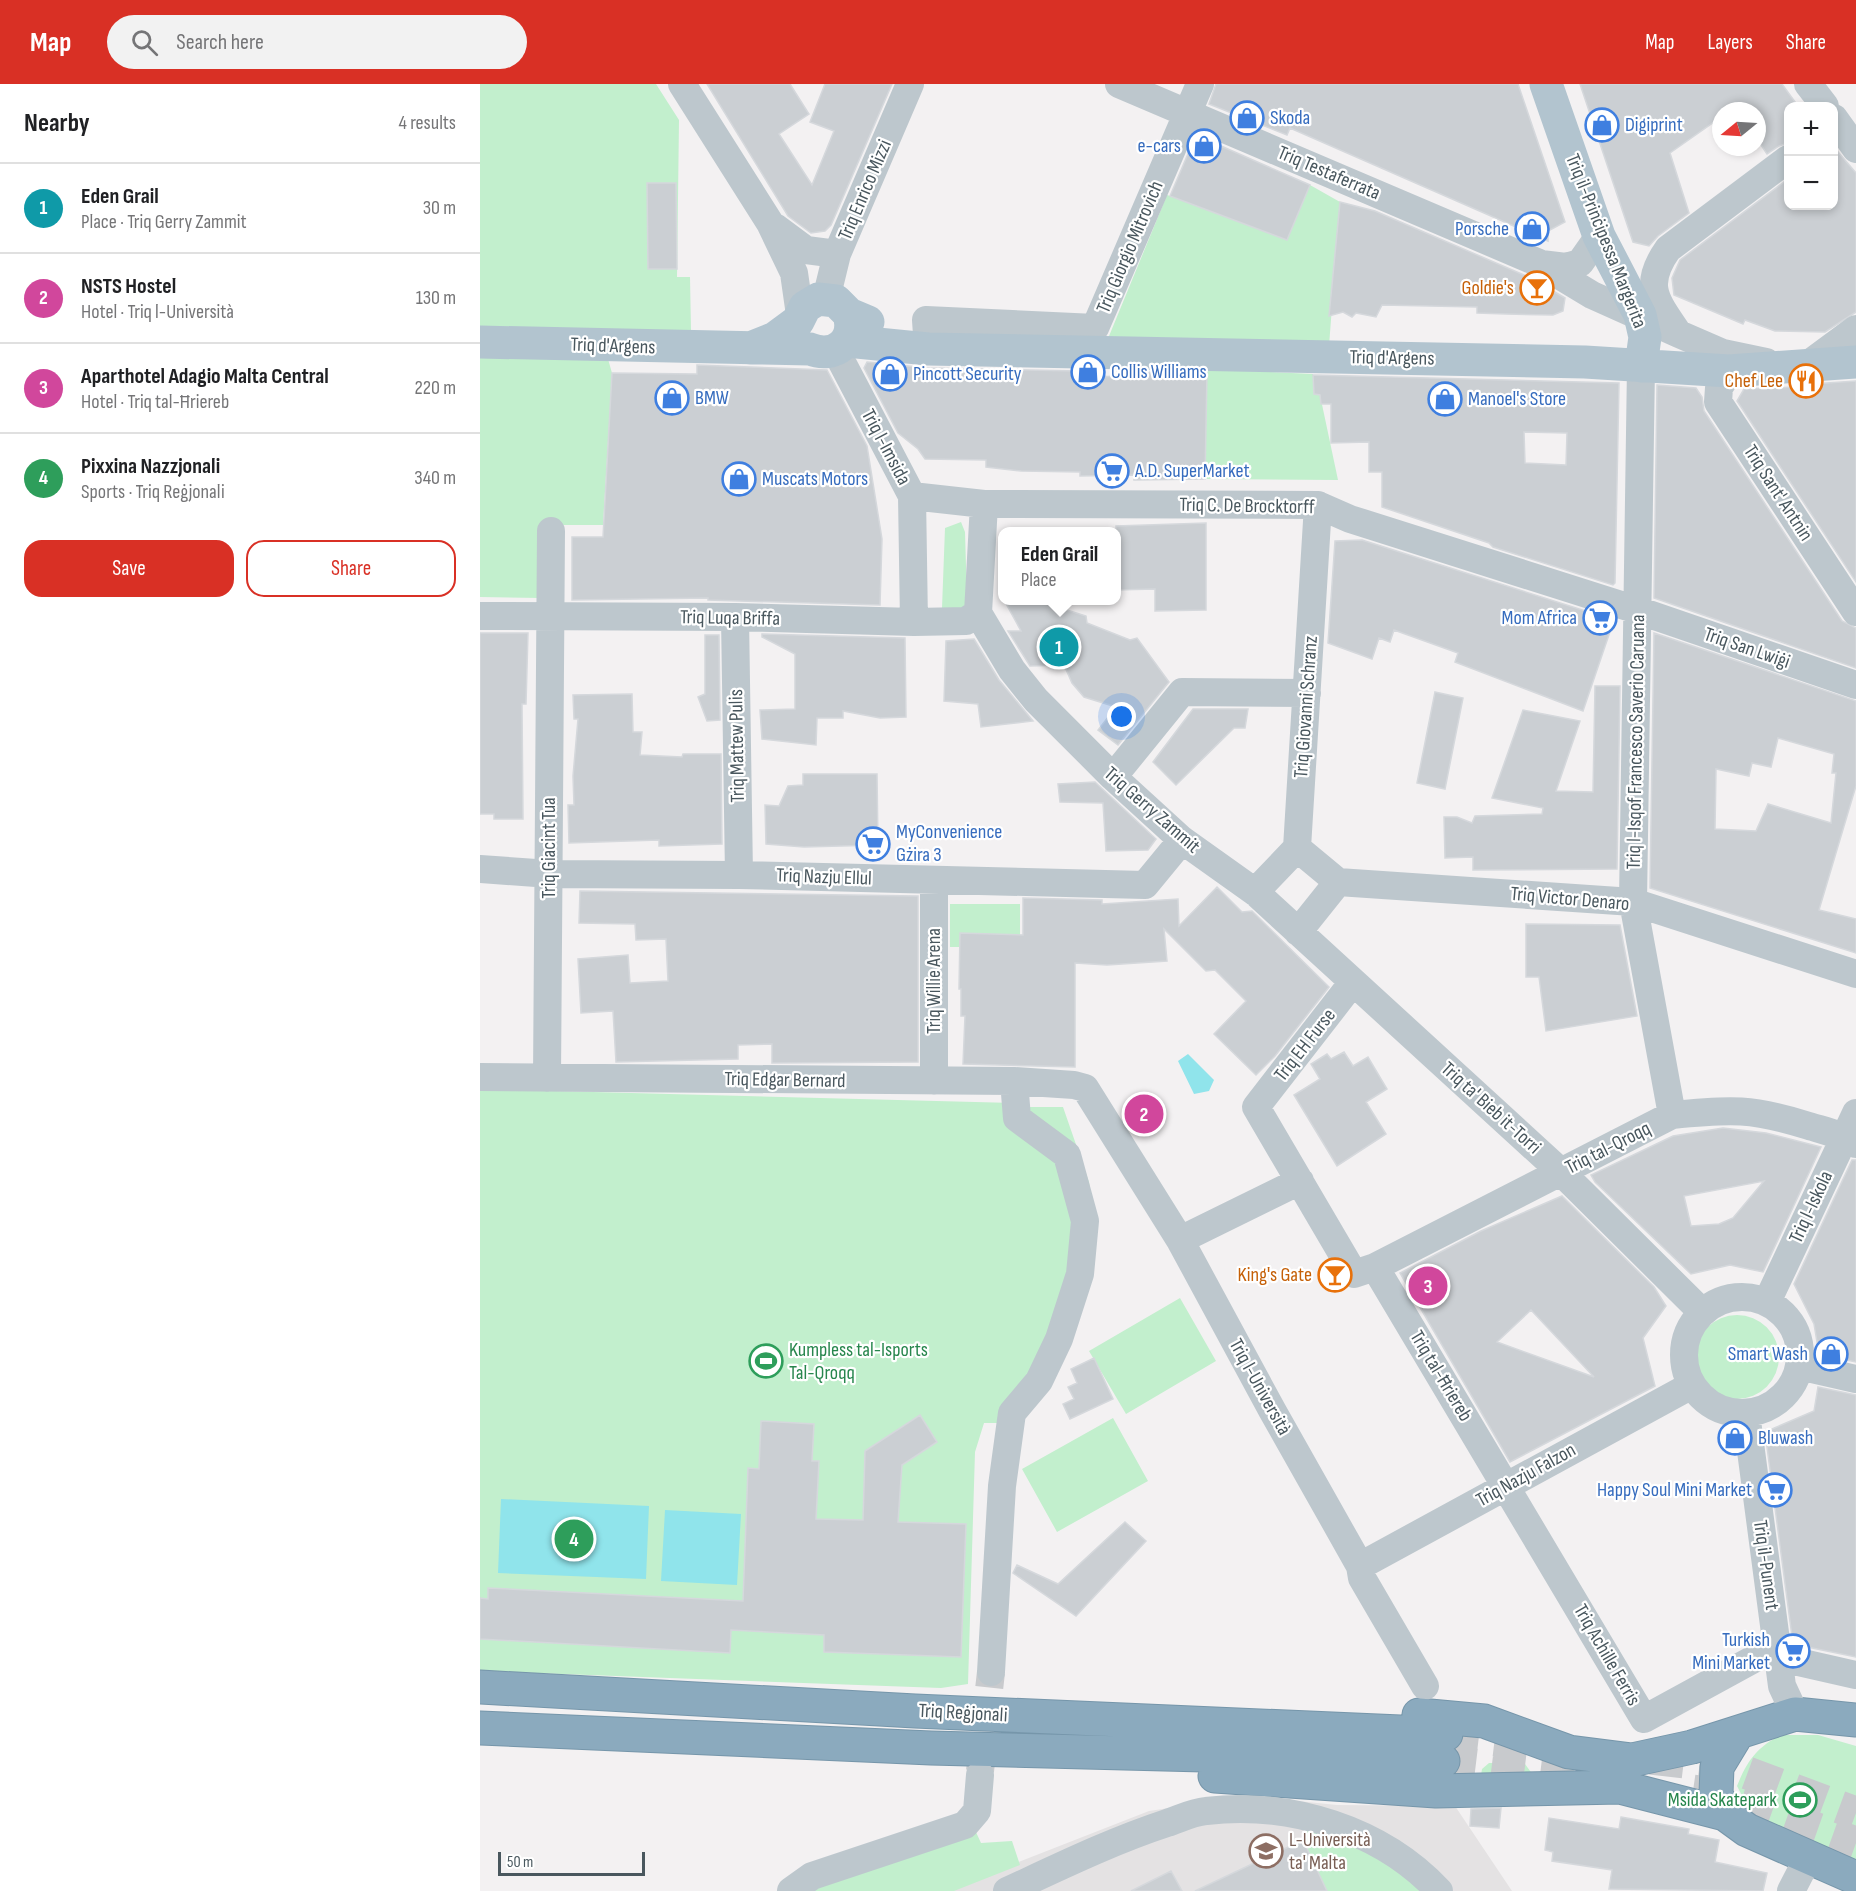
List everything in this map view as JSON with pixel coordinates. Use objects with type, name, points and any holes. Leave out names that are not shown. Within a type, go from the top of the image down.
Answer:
[{"type":"highway","name":"Triq Reġjonali","points":[[480,1687],[915,1711],[1444,1747],[931,1748],[480,1728]]},
{"type":"highway","points":[[915,1711],[961,1702],[1095,1705],[1206,1703],[1382,1712],[1484,1721],[1569,1752],[1632,1760],[1737,1734],[1795,1714],[1852,1717]]},
{"type":"highway","points":[[1725,1814],[1716,1794],[1717,1767],[1737,1734]]},
{"type":"highway","points":[[931,1748],[1081,1768],[1436,1791],[1620,1787],[1725,1814],[1747,1830],[1856,1878]]},
{"type":"main road","name":"Triq il-Prinċipessa Margerita","points":[[1545,84],[1599,236],[1640,315],[1645,337],[1641,366]]},
{"type":"main road","name":"Triq d'Argens","points":[[480,342],[746,350],[775,338],[824,327],[928,349],[1562,362],[1729,371],[1799,364],[1856,362]]},
{"type":"street","name":"Triq l-Imsida","points":[[682,84],[770,223],[912,496],[914,622]]},
{"type":"street","name":"Triq Enrico Mizzi","points":[[824,327],[837,254],[910,84]]},
{"type":"street","name":"Triq Testaferrata","points":[[1119,84],[1539,263],[1592,295],[1724,353],[1799,364]]},
{"type":"street","name":"Triq Giorgio Mitrovich","points":[[928,349],[926,320],[1095,328],[1200,84]]},
{"type":"street","points":[[1808,84],[1824,102]]},
{"type":"street","points":[[1838,118],[1856,149]]},
{"type":"street","points":[[1680,334],[1655,299],[1655,268],[1668,249],[1784,162]]},
{"type":"street","name":"Triq l-Imsida","points":[[770,223],[806,249],[837,254]]},
{"type":"street","name":"Triq Testaferrata","points":[[1539,263],[1566,267],[1580,263],[1599,236]]},
{"type":"street","points":[[1799,364],[1856,329]]},
{"type":"street","name":"Triq l-Isqof Francesco Saverio Caruana","points":[[1641,366],[1633,902],[1672,1115]]},
{"type":"street","name":"Triq Sant' Antnin","points":[[1729,371],[1719,388],[1718,402],[1856,612]]},
{"type":"street","name":"Triq C. De Brocktorff","points":[[912,496],[984,504],[1318,505],[1350,519],[1637,610]]},
{"type":"street","points":[[978,613],[984,504]]},
{"type":"street","name":"Triq Giovanni Schranz","points":[[1297,848],[1318,505]]},
{"type":"street","name":"Triq Giacint Tua","points":[[547,1078],[551,531]]},
{"type":"street","name":"Triq San Lwiġi","points":[[1637,610],[1856,685]]},
{"type":"street","name":"Triq Luqa Briffa","points":[[480,616],[735,617],[914,622],[966,621],[978,613]]},
{"type":"street","name":"Triq Gerry Zammit","points":[[978,613],[1012,670],[1036,700],[1113,777],[1182,840],[1255,892],[1353,982]]},
{"type":"street","name":"Triq Mattew Pulis","points":[[735,617],[739,875]]},
{"type":"street","points":[[1113,777],[1182,692],[1307,693]]},
{"type":"street","name":"Triq Nazju Ellul","points":[[480,870],[550,874],[739,875],[1145,885],[1182,840]]},
{"type":"street","points":[[1255,892],[1297,848],[1338,882],[1298,932]]},
{"type":"street","name":"Triq Willie Arena","points":[[934,880],[934,1081]]},
{"type":"street","name":"Triq Victor Denaro","points":[[1338,882],[1633,902],[1856,974]]},
{"type":"street","name":"Triq EH Furse","points":[[1300,1181],[1256,1107],[1353,982]]},
{"type":"street","name":"Triq ta' Bieb it-Torri","points":[[1353,982],[1561,1172],[1702,1312]]},
{"type":"street","name":"Triq Edgar Bernard","points":[[480,1077],[1014,1081],[1074,1085],[1088,1091]]},
{"type":"street","points":[[991,1672],[1002,1486],[1012,1413],[1039,1381],[1059,1339],[1080,1274],[1085,1221],[1067,1155],[1017,1118],[1014,1081]]},
{"type":"street","name":"Triq l-Università","points":[[1088,1091],[1180,1240],[1360,1566],[1362,1578],[1425,1686]]},
{"type":"street","name":"Triq tal-Qroqq","points":[[1375,1267],[1672,1115],[1746,1110],[1852,1131]]},
{"type":"street","name":"Triq l-Iskola","points":[[1767,1302],[1852,1131]]},
{"type":"street","points":[[1180,1240],[1300,1181],[1353,1274],[1375,1267]]},
{"type":"street","name":"Triq tal-Ħriereb","points":[[1375,1267],[1507,1485]]},
{"type":"street","points":[[1733,1297],[1750,1297],[1767,1302],[1783,1313],[1794,1329],[1800,1347],[1799,1366],[1793,1384],[1780,1399],[1764,1409],[1746,1413],[1730,1412],[1702,1397],[1692,1384],[1685,1366],[1685,1346],[1691,1328],[1702,1312],[1717,1302],[1733,1297]]},
{"type":"street","points":[[1799,1366],[1856,1379]]},
{"type":"street","name":"Triq Nazju Falzon","points":[[1360,1566],[1692,1384]]},
{"type":"street","name":"Triq il-Punent","points":[[1746,1413],[1782,1686],[1795,1714]]},
{"type":"street","name":"Triq Achille Ferris","points":[[1507,1485],[1644,1719],[1763,1653],[1856,1675]]},
{"type":"street","points":[[791,1891],[812,1876],[965,1825],[977,1811],[980,1775]]},
{"type":"street","points":[[1007,1891],[1134,1834],[1204,1811],[1275,1809],[1328,1823],[1385,1845],[1439,1891]]},
{"type":"street","points":[[1791,1891],[1808,1858]]},
{"type":"shaded area","name":"L-Università ta' Malta","points":[[1249,1796],[1337,1805],[1455,1806],[1512,1891],[944,1891],[1149,1811]]},
{"type":"green space","points":[[480,84],[656,84],[679,120],[677,277],[690,277],[691,331],[480,328]]},
{"type":"green space","points":[[1310,185],[1340,202],[1329,346],[1107,341],[1167,195],[1287,240]]},
{"type":"green space","points":[[480,357],[608,359],[612,373],[603,525],[543,525],[541,598],[480,597]]},
{"type":"green space","points":[[1207,369],[1313,374],[1314,394],[1320,395],[1338,480],[1205,479]]},
{"type":"green space","points":[[961,522],[965,532],[967,601],[962,611],[942,608],[945,528]]},
{"type":"green space","points":[[950,904],[1020,904],[1020,947],[950,947]]},
{"type":"green space","name":"Kumpless tal-Isports Tal-Qroqq","points":[[480,1089],[1014,1103],[1028,1107],[1063,1107],[1089,1182],[1097,1238],[1022,1423],[984,1423],[975,1452],[968,1684],[941,1688],[480,1671]]},
{"type":"green space","points":[[1180,1298],[1216,1361],[1126,1414],[1089,1351]]},
{"type":"green space","points":[[1737,1315],[1753,1318],[1767,1327],[1776,1341],[1779,1357],[1776,1373],[1767,1387],[1753,1396],[1737,1399],[1721,1396],[1707,1387],[1698,1373],[1695,1357],[1698,1341],[1707,1327],[1721,1318]]},
{"type":"green space","points":[[1113,1418],[1148,1481],[1057,1532],[1022,1469]]},
{"type":"green space","name":"Msida Skatepark","points":[[1781,1735],[1818,1735],[1856,1746],[1856,1862],[1775,1830],[1751,1813],[1737,1786],[1745,1769],[1759,1750]]},
{"type":"green space","points":[[1489,1763],[1499,1763],[1509,1767],[1525,1764],[1533,1775],[1481,1775],[1482,1769]]},
{"type":"green space","points":[[1306,1824],[1384,1859],[1425,1891],[1327,1891],[1303,1841]]},
{"type":"green space","points":[[975,1830],[981,1843],[1012,1841],[1020,1865],[954,1891],[805,1891]]},
{"type":"water","points":[[1188,1054],[1214,1080],[1209,1091],[1194,1094],[1178,1061]]},
{"type":"water","points":[[501,1499],[649,1506],[646,1579],[498,1573]]},
{"type":"water","points":[[665,1510],[741,1514],[737,1585],[661,1581]]},
{"type":"building","points":[[707,84],[790,84],[809,114],[779,134],[812,185],[834,131],[810,122],[825,84],[892,84],[831,225],[825,231],[811,233],[788,216]]},
{"type":"building","points":[[1216,84],[1518,84],[1565,222],[1548,231],[1548,241],[1290,128],[1287,135],[1209,104]]},
{"type":"building","points":[[1580,84],[1782,84],[1795,102],[1784,102],[1784,144],[1766,152],[1766,102],[1712,102],[1712,123],[1670,153],[1689,213],[1658,236],[1649,246],[1633,242]]},
{"type":"building","points":[[1196,135],[1310,185],[1287,240],[1170,196]]},
{"type":"building","points":[[1838,152],[1856,173],[1856,312],[1825,332],[1775,331],[1745,320],[1743,324],[1674,295],[1672,278],[1680,260],[1784,182],[1784,210],[1838,210]]},
{"type":"building","points":[[647,183],[676,183],[677,269],[648,269]]},
{"type":"building","points":[[1340,202],[1375,211],[1531,278],[1565,298],[1563,311],[1553,315],[1506,314],[1477,313],[1477,307],[1382,305],[1376,317],[1356,313],[1352,317],[1343,312],[1329,316]]},
{"type":"building","points":[[867,362],[928,368],[1079,371],[1079,377],[1134,376],[1133,372],[1207,373],[1205,479],[1134,480],[1134,475],[1080,476],[1080,472],[1021,471],[986,467],[986,460],[925,459],[918,449],[898,433],[864,368]]},
{"type":"building","name":"Muscats Motors","points":[[697,365],[827,370],[867,446],[882,539],[880,605],[708,600],[708,598],[572,600],[572,537],[603,537],[612,373],[697,374]]},
{"type":"building","points":[[1313,375],[1619,383],[1615,583],[1613,585],[1493,547],[1489,543],[1382,507],[1382,472],[1369,472],[1369,442],[1331,443],[1331,404],[1321,404],[1320,395],[1314,394]],"holes":[[[1524,432],[1567,433],[1566,465],[1525,463]]]},
{"type":"building","points":[[1856,381],[1856,582],[1737,401],[1744,389]]},
{"type":"building","points":[[1657,385],[1696,388],[1702,397],[1704,411],[1842,621],[1856,628],[1856,668],[1654,598]]},
{"type":"building","points":[[1206,523],[1206,610],[1155,611],[1155,589],[1121,590],[1121,527],[1116,526]]},
{"type":"building","points":[[1362,540],[1614,620],[1583,711],[1455,662],[1458,653],[1394,630],[1390,642],[1379,638],[1372,659],[1328,643],[1335,541]]},
{"type":"building","points":[[1007,605],[1067,605],[1067,610],[1086,616],[1087,623],[1130,640],[1137,638],[1169,682],[1118,745],[1098,730],[1116,707],[1084,697],[1072,683],[1064,665],[1030,666],[1008,631],[1021,631]]},
{"type":"building","points":[[480,633],[528,633],[526,704],[522,704],[523,819],[494,819],[494,814],[480,814]]},
{"type":"building","points":[[1654,633],[1856,701],[1856,786],[1819,910],[1856,919],[1856,953],[1650,888]],"holes":[[[1778,738],[1834,754],[1832,773],[1836,773],[1831,823],[1768,804],[1756,831],[1715,829],[1716,769],[1749,776],[1752,763],[1771,767]]]},
{"type":"building","points":[[762,634],[905,638],[906,717],[880,718],[843,711],[843,718],[817,718],[816,745],[762,739],[760,710],[795,709],[795,654],[762,637]]},
{"type":"building","points":[[705,635],[719,635],[720,720],[707,721],[698,697],[705,694]]},
{"type":"building","points":[[974,639],[999,680],[1033,721],[981,727],[978,704],[944,701],[946,641]]},
{"type":"building","points":[[1595,686],[1620,686],[1617,869],[1473,870],[1473,857],[1445,858],[1444,817],[1457,817],[1472,823],[1475,816],[1542,814],[1543,808],[1492,798],[1523,710],[1580,721],[1556,791],[1593,792]]},
{"type":"building","points":[[1435,692],[1463,698],[1445,789],[1417,783]]},
{"type":"building","points":[[632,694],[633,732],[642,732],[640,755],[682,757],[683,754],[721,754],[722,844],[659,846],[659,840],[569,843],[568,805],[574,805],[573,776],[578,719],[574,719],[573,695]]},
{"type":"building","points":[[1193,709],[1248,709],[1245,728],[1234,728],[1176,785],[1153,762]]},
{"type":"building","points":[[803,774],[877,774],[878,845],[804,847],[766,844],[765,805],[779,806],[788,786],[803,785]]},
{"type":"building","points":[[1095,782],[1156,839],[1148,850],[1106,851],[1103,803],[1060,802],[1058,784]]},
{"type":"building","points":[[1217,887],[1242,912],[1252,911],[1329,987],[1275,1056],[1256,1075],[1214,1034],[1246,1001],[1215,970],[1206,971],[1164,929],[1167,961],[1107,965],[1075,963],[1075,1067],[963,1064],[965,1016],[961,1016],[961,989],[959,989],[960,933],[1023,935],[1023,898],[1102,900],[1102,904],[1178,899],[1179,926]]},
{"type":"building","points":[[580,891],[918,896],[918,1062],[772,1063],[772,1044],[738,1045],[738,1059],[616,1062],[613,1011],[581,1013],[578,959],[628,955],[630,983],[668,981],[666,939],[636,940],[635,924],[579,923]]},
{"type":"building","points":[[1526,924],[1620,925],[1637,1016],[1546,1031],[1539,977],[1526,977]]},
{"type":"building","points":[[1344,1052],[1353,1066],[1368,1057],[1387,1089],[1366,1102],[1386,1134],[1337,1166],[1294,1095],[1320,1079],[1311,1064],[1327,1054],[1331,1059]]},
{"type":"building","points":[[1723,1128],[1766,1133],[1821,1147],[1763,1272],[1730,1265],[1691,1274],[1595,1182],[1591,1175],[1673,1136]],"holes":[[[1764,1181],[1733,1218],[1719,1224],[1691,1226],[1684,1196]]]},
{"type":"building","points":[[1852,1160],[1856,1160],[1856,1362],[1819,1354],[1814,1324],[1794,1284]]},
{"type":"building","points":[[1562,1196],[1654,1287],[1666,1306],[1643,1338],[1655,1386],[1510,1462],[1400,1273],[1481,1231]],"holes":[[[1531,1310],[1594,1377],[1497,1342]]]},
{"type":"building","points":[[1094,1358],[1113,1399],[1070,1419],[1063,1404],[1074,1399],[1068,1387],[1077,1383],[1071,1369]]},
{"type":"building","points":[[1818,1387],[1856,1395],[1856,1657],[1793,1644],[1765,1432],[1814,1411]]},
{"type":"building","points":[[920,1415],[937,1442],[902,1465],[898,1522],[966,1524],[961,1657],[824,1652],[824,1635],[731,1630],[730,1653],[480,1639],[480,1598],[488,1599],[488,1588],[743,1601],[748,1468],[759,1469],[761,1421],[814,1424],[812,1461],[819,1461],[816,1519],[863,1520],[865,1451]]},
{"type":"building","points":[[1125,1522],[1146,1541],[1076,1616],[1013,1573],[1017,1565],[1058,1584]]},
{"type":"building","points":[[1501,1808],[1499,1828],[1470,1826],[1471,1809]]},
{"type":"building","points":[[1621,1817],[1689,1829],[1688,1834],[1719,1840],[1715,1862],[1767,1873],[1763,1891],[1609,1889],[1612,1870],[1552,1861],[1553,1852],[1545,1850],[1549,1818],[1619,1829]]},
{"type":"building","points":[[1303,1840],[1327,1891],[1195,1891]]},
{"type":"building","points":[[1171,1871],[1182,1891],[1131,1891]]},
{"type":"tunnel","points":[[980,1771],[991,1672]]},
{"type":"tunnel","points":[[1446,1734],[1528,1744]]},
{"type":"tunnel","points":[[1651,1758],[1734,1768],[1856,1813]]},
{"type":"tunnel","points":[[1443,1761],[1582,1778]]},
{"type":"tunnel","points":[[1693,1791],[1721,1795],[1856,1843]]},
{"type":"place","name":"Skoda","points":[[1247,118]]},
{"type":"place","name":"Digiprint","points":[[1602,125]]},
{"type":"place","name":"e-cars","points":[[1204,146]]},
{"type":"place","name":"Porsche","points":[[1532,229]]},
{"type":"place","name":"Goldie's","points":[[1537,288]]},
{"type":"place","name":"Collis Williams","points":[[1088,372]]},
{"type":"place","name":"Pincott Security","points":[[890,374]]},
{"type":"place","name":"Chef Lee","points":[[1806,381]]},
{"type":"place","name":"BMW","points":[[672,398]]},
{"type":"place","name":"Manoel's Store","points":[[1445,399]]},
{"type":"place","name":"A.D. SuperMarket","points":[[1112,471]]},
{"type":"place","name":"Muscats Motors","points":[[739,479]]},
{"type":"place","name":"Mom Africa","points":[[1600,618]]},
{"type":"place","name":"Eden Grail","points":[[1059,647]]},
{"type":"place","name":"MyConvenience Gżira 3","points":[[873,844]]},
{"type":"place","name":"NSTS Hostel","points":[[1144,1114]]},
{"type":"place","name":"King's Gate","points":[[1335,1275]]},
{"type":"place","name":"Aparthotel Adagio Malta Central","points":[[1428,1286]]},
{"type":"place","name":"Smart Wash","points":[[1831,1354]]},
{"type":"place","name":"Kumpless tal-Isports Tal-Qroqq","points":[[766,1361]]},
{"type":"place","name":"Bluwash","points":[[1735,1438]]},
{"type":"place","name":"Happy Soul Mini Market","points":[[1775,1490]]},
{"type":"place","name":"Pixxina Nazzjonali","points":[[574,1539]]},
{"type":"place","name":"Turkish Mini Market","points":[[1793,1651]]},
{"type":"place","name":"Msida Skatepark","points":[[1800,1800]]},
{"type":"place","name":"L-Università ta' Malta","points":[[1266,1851]]}]
